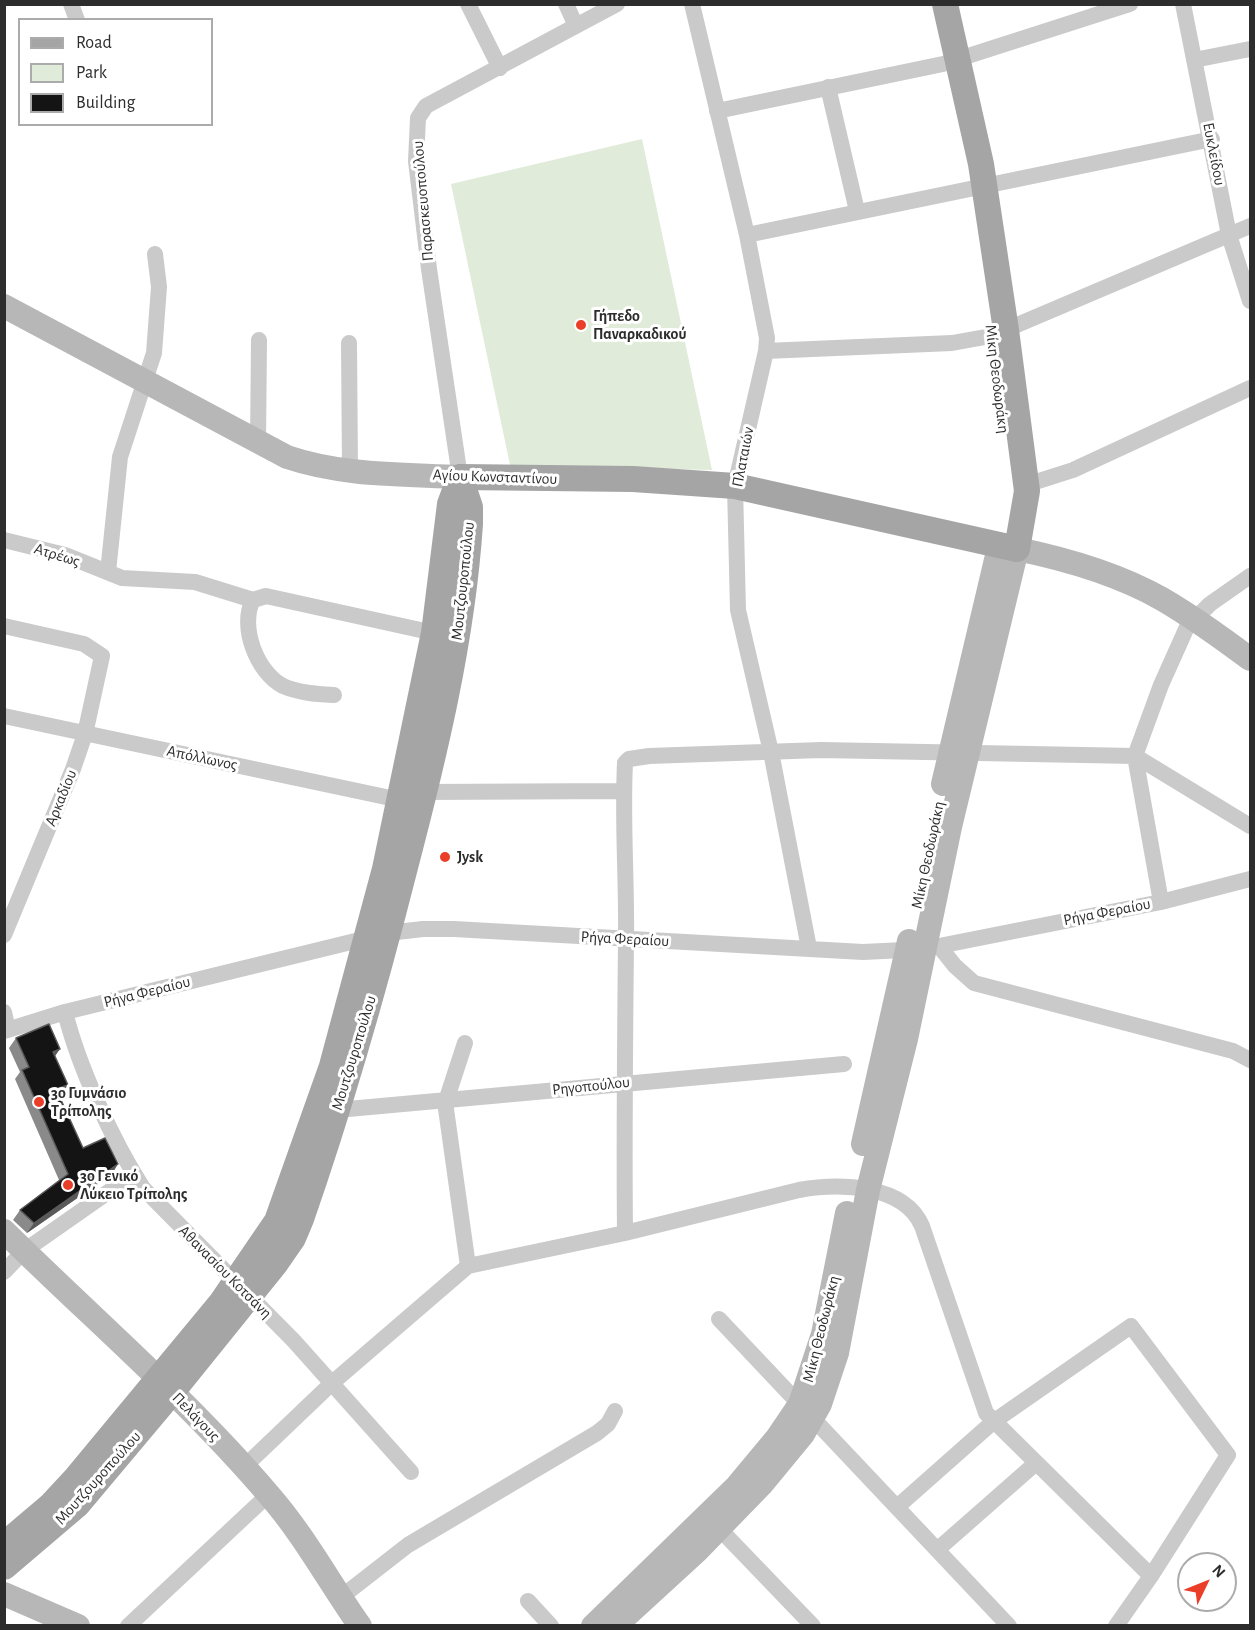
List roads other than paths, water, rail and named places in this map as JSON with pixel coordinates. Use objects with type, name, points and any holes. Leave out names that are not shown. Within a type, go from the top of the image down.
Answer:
[{"type":"main road","name":"Μίκη Θεοδωράκη","points":[[928,4],[951,62]]},
{"type":"main road","name":"Μίκη Θεοδωράκη","points":[[945,4],[951,62],[979,186],[999,333],[1026,484],[1026,505],[1008,548]]},
{"type":"main road","name":"Μίκη Θεοδωράκη","points":[[999,333],[1011,495],[1008,548]]},
{"type":"main road","name":"Αγίου Κωνσταντίνου","points":[[460,477],[633,479],[735,486],[1008,548]]},
{"type":"main road","name":"Μουτζουροπούλου","points":[[4,1567],[78,1504],[165,1386],[243,1289],[293,1238],[357,1048],[400,800],[435,633],[450,504],[460,477]]},
{"type":"main road","name":"Μουτζουροπούλου","points":[[243,1289],[283,1207],[378,936],[424,792],[452,667],[467,569],[470,507],[460,477]]},
{"type":"main road","name":"Μουτζουροπούλου","points":[[4,1545],[50,1506],[165,1386]]},
{"type":"street","points":[[468,4],[500,68]]},
{"type":"street","points":[[566,4],[576,26]]},
{"type":"street","name":"Παρασκευοπούλου","points":[[460,477],[429,269],[416,161],[418,118],[426,106],[617,4]]},
{"type":"street","name":"Πλαταιών","points":[[692,4],[747,235],[765,322],[766,351],[735,486],[738,610],[771,752],[809,948]]},
{"type":"street","points":[[717,111],[951,62],[1130,4]]},
{"type":"street","name":"Ευκλείδου","points":[[1184,4],[1229,235],[1251,301]]},
{"type":"street","points":[[1194,60],[1251,49]]},
{"type":"street","points":[[828,87],[857,211]]},
{"type":"street","points":[[747,235],[1212,139]]},
{"type":"street","points":[[766,351],[952,343],[999,333],[1251,226]]},
{"type":"street","points":[[108,572],[120,457],[154,353],[159,274],[155,254]]},
{"type":"street","name":"Αγίου Κωνσταντίνου","points":[[4,306],[258,444],[303,462],[350,471],[460,477]]},
{"type":"street","points":[[258,444],[259,340]]},
{"type":"street","points":[[349,343],[350,471]]},
{"type":"street","points":[[1026,484],[1073,470],[1251,388]]},
{"type":"street","name":"Ατρέως","points":[[4,540],[65,555],[122,578],[195,582],[254,600],[266,596],[435,633]]},
{"type":"street","points":[[1008,548],[1086,567],[1133,585],[1193,619],[1251,659]]},
{"type":"street","name":"Μίκη Θεοδωράκη","points":[[593,1626],[774,1471],[837,1353],[860,1189],[906,1038],[959,752],[1008,548]]},
{"type":"street","points":[[1161,902],[1135,756],[1175,651],[1193,619],[1210,604],[1251,576]]},
{"type":"street","points":[[254,600],[249,611],[249,631],[261,664],[270,676],[294,690],[334,695]]},
{"type":"street","name":"Αρκαδίου","points":[[4,626],[84,644],[102,656],[85,734],[73,769],[4,935]]},
{"type":"street","name":"Απόλλωνος","points":[[4,716],[400,800]]},
{"type":"street","points":[[625,1233],[623,1083],[626,939],[623,791],[625,763],[629,759],[649,756],[771,752],[959,752],[1135,756],[1251,826]]},
{"type":"street","points":[[400,800],[424,792],[623,791]]},
{"type":"street","name":"Ρήγα Φεραίου","points":[[6,1031],[65,1012],[378,936],[439,929],[809,948],[924,949],[1161,902],[1251,879]]},
{"type":"street","points":[[924,949],[955,966],[974,983],[1233,1051],[1251,1060]]},
{"type":"street","points":[[4,1012],[6,1031]]},
{"type":"street","name":"Αθανασίου Κοτσάνη","points":[[65,1012],[87,1074],[134,1174],[151,1198],[243,1289],[332,1383],[411,1472]]},
{"type":"street","points":[[465,1043],[446,1101],[468,1266]]},
{"type":"street","name":"Ρηγοπούλου","points":[[337,1110],[844,1064]]},
{"type":"street","points":[[4,1272],[24,1251],[134,1174]]},
{"type":"street","points":[[244,1467],[332,1383],[468,1266],[625,1233],[814,1187],[860,1189],[904,1202],[917,1214],[982,1406],[993,1422],[1151,1576]]},
{"type":"street","name":"Πελάγους","points":[[4,1231],[165,1386],[269,1494],[301,1536],[360,1626]]},
{"type":"street","points":[[719,1319],[1009,1626]]},
{"type":"street","points":[[897,1507],[993,1422],[1131,1326],[1228,1455],[1151,1576],[1116,1626]]},
{"type":"street","points":[[340,1598],[408,1545],[597,1433],[608,1424],[615,1411]]},
{"type":"street","points":[[937,1550],[1036,1463]]},
{"type":"street","points":[[128,1626],[269,1494]]},
{"type":"street","points":[[713,1522],[813,1626]]},
{"type":"street","name":"Μίκη Θεοδωράκη","points":[[615,1626],[713,1522]]},
{"type":"street","points":[[4,1594],[78,1626]]},
{"type":"street","points":[[528,1601],[551,1626]]},
{"type":"place","name":"Γήπεδο Παναρκαδικού","points":[[581,325]]},
{"type":"place","name":"Jysk","points":[[445,857]]},
{"type":"place","name":"3ο Γυμνάσιο Τρίπολης","points":[[39,1102]]},
{"type":"place","name":"3ο Γενικό Λύκειο Τρίπολης","points":[[68,1185]]}]
